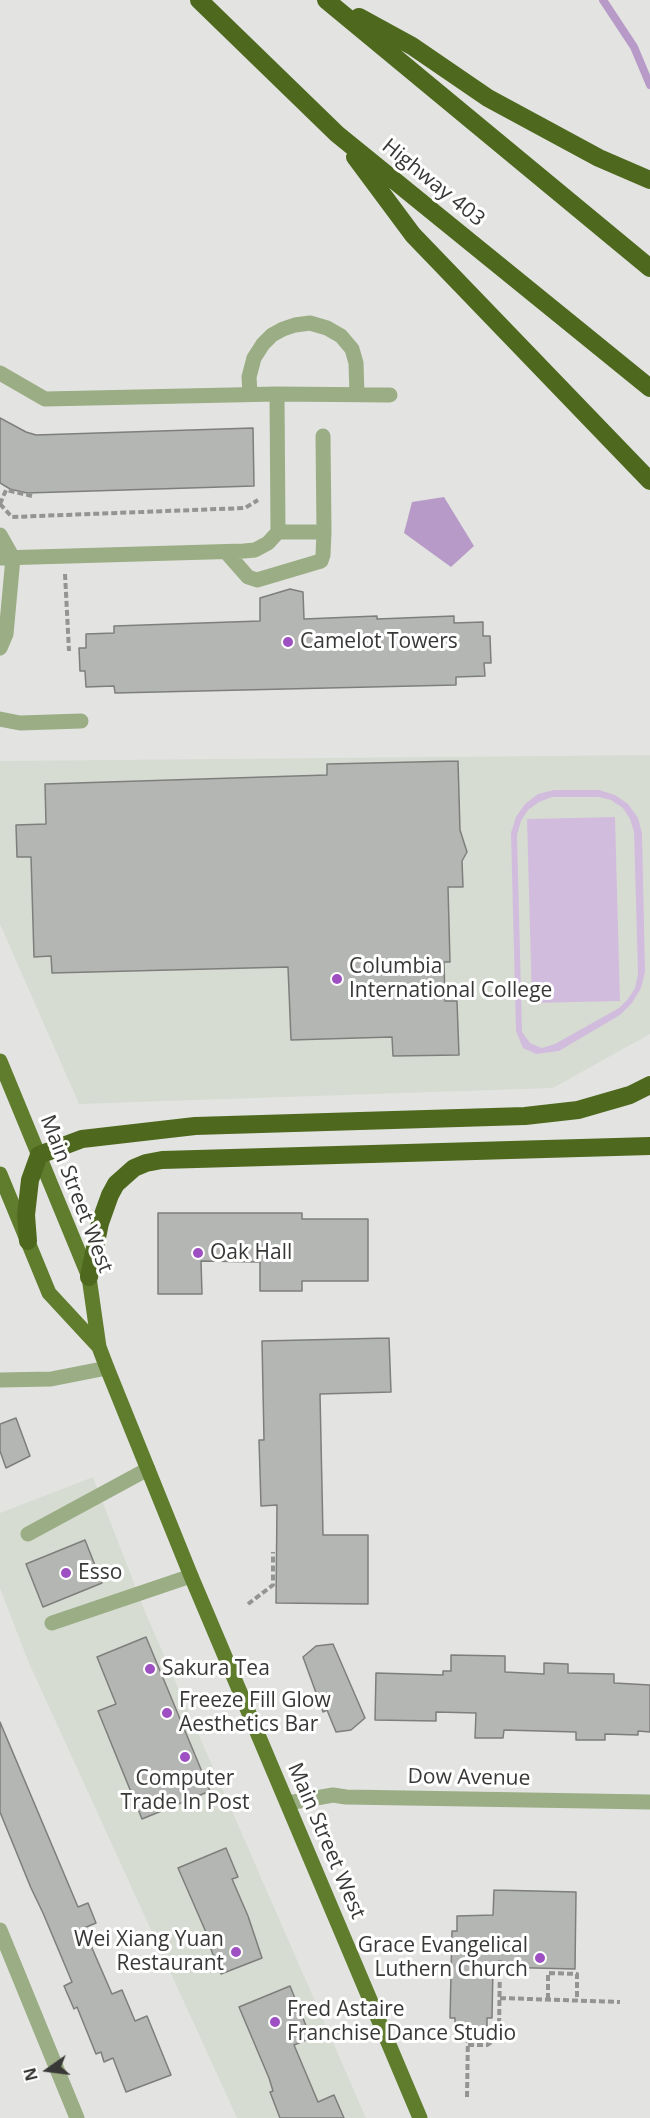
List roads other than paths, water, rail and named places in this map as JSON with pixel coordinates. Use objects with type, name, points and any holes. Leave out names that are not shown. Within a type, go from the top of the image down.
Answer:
[{"type":"highway","name":"Highway 403","points":[[199,0],[338,134],[650,388]]},
{"type":"highway","points":[[327,0],[412,46],[488,98],[599,158],[650,180]]},
{"type":"highway","points":[[327,0],[650,268]]},
{"type":"highway","points":[[338,134],[413,235],[650,481]]},
{"type":"highway","points":[[28,1241],[26,1215],[30,1180],[39,1155],[81,1139],[195,1126],[536,1115],[578,1110],[630,1095],[650,1085]]},
{"type":"highway","points":[[89,1277],[100,1223],[110,1195],[116,1184],[134,1168],[146,1163],[174,1159],[650,1146]]},
{"type":"main road","name":"Main Street West","points":[[0,1061],[89,1277],[99,1347],[107,1368],[191,1576],[420,2118]]},
{"type":"main road","name":"Main Street West","points":[[0,1174],[49,1293],[99,1347]]},
{"type":"street","points":[[250,394],[249,377],[254,357],[263,344],[283,329],[310,323],[327,328],[341,336],[352,349],[356,363],[357,394]]},
{"type":"street","points":[[0,373],[45,399],[250,394],[390,394]]},
{"type":"street","points":[[7,558],[226,552],[255,550],[268,543],[278,532],[278,394]]},
{"type":"street","points":[[226,552],[248,578],[257,580],[321,561],[324,555],[323,436]]},
{"type":"street","points":[[278,532],[324,532]]},
{"type":"street","points":[[0,535],[7,558],[6,634],[0,648]]},
{"type":"street","points":[[0,719],[20,723],[81,721]]},
{"type":"street","points":[[0,1380],[51,1379],[107,1368]]},
{"type":"street","points":[[28,1534],[148,1469]]},
{"type":"street","points":[[52,1623],[191,1576]]},
{"type":"street","name":"Dow Avenue","points":[[288,1803],[333,1795],[650,1802]]},
{"type":"street","points":[[0,1930],[77,2118]]},
{"type":"waterway","points":[[603,0],[634,47],[650,85]]},
{"type":"place","name":"Camelot Towers","points":[[288,642]]},
{"type":"place","name":"Columbia International College","points":[[337,979]]},
{"type":"place","name":"Oak Hall","points":[[198,1253]]},
{"type":"place","name":"Esso","points":[[66,1573]]},
{"type":"place","name":"Sakura Tea","points":[[150,1669]]},
{"type":"place","name":"Freeze Fill Glow Aesthetics Bar","points":[[167,1713]]},
{"type":"place","name":"Computer Trade In Post","points":[[185,1757]]},
{"type":"place","name":"Wei Xiang Yuan Restaurant","points":[[236,1952]]},
{"type":"place","name":"Grace Evangelical Luthern Church","points":[[540,1958]]},
{"type":"place","name":"Fred Astaire Franchise Dance Studio","points":[[275,2022]]}]
